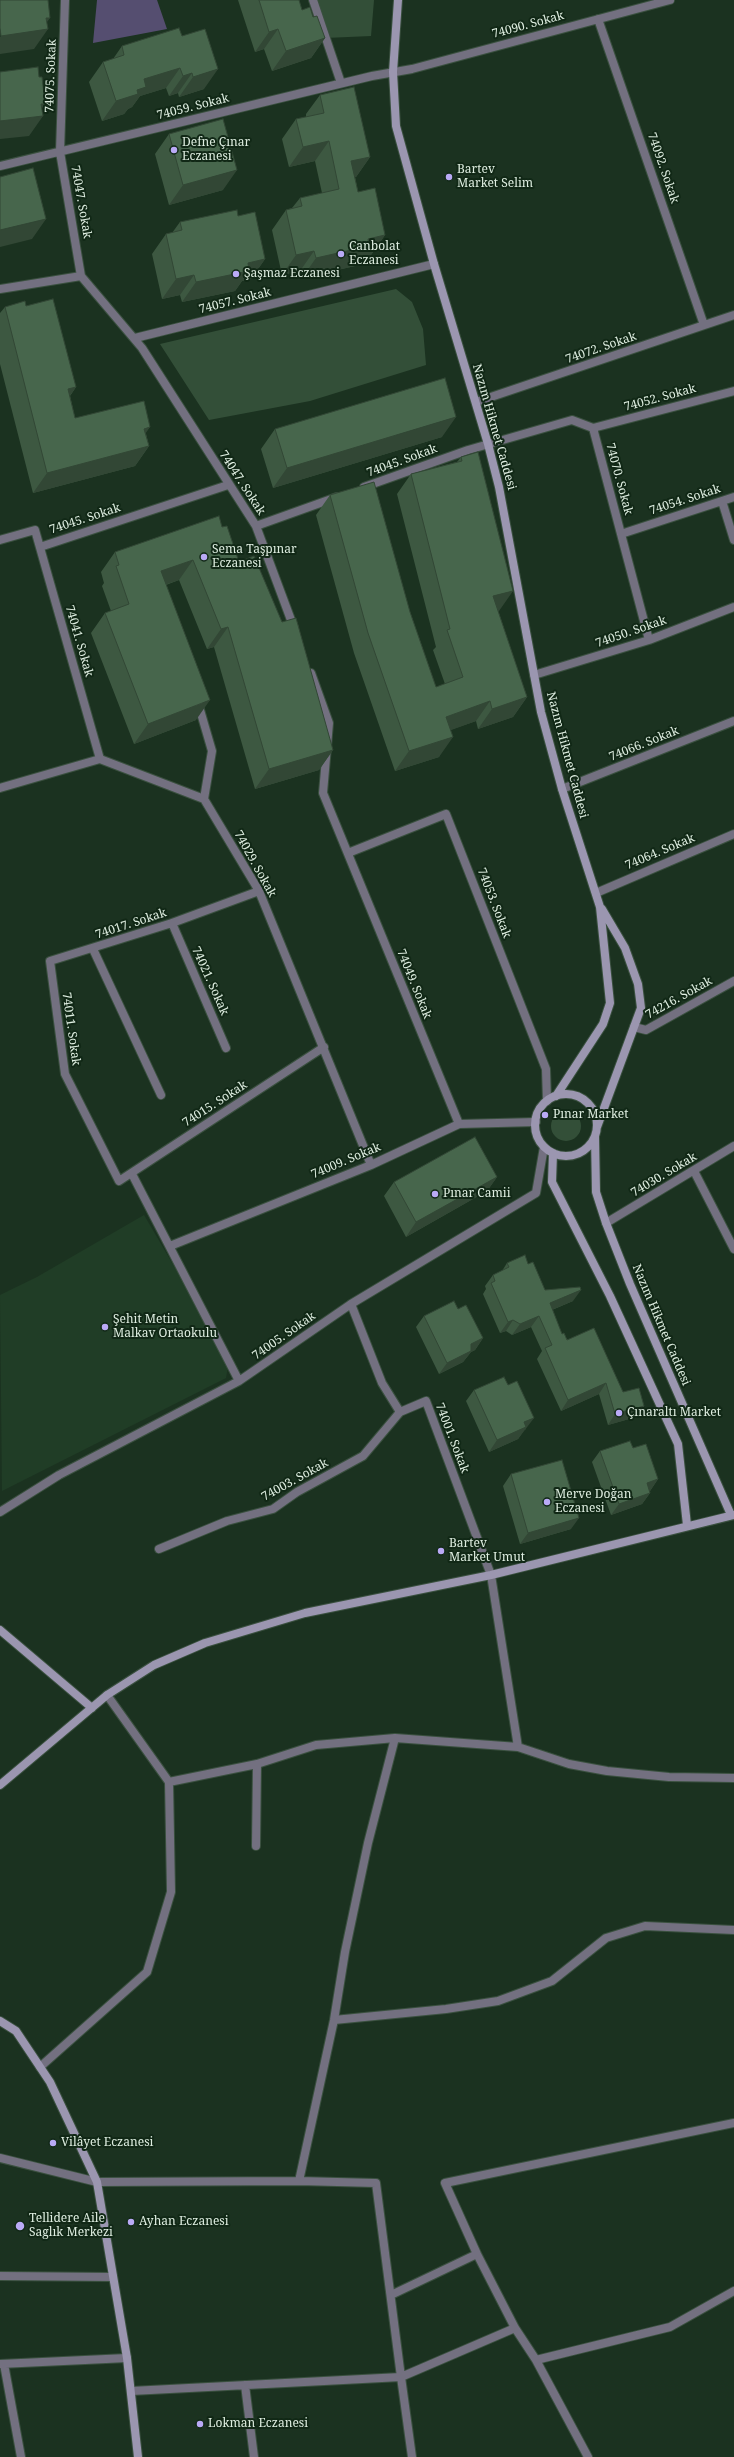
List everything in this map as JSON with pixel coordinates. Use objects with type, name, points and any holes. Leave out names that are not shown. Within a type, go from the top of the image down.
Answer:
[{"type":"main road","name":"Nazım Hikmet Caddesi","points":[[398,0],[393,72],[396,126],[434,264],[476,402],[499,487],[540,712],[562,789],[600,907],[610,1003],[604,1024],[556,1096]]},
{"type":"main road","name":"Nazım Hikmet Caddesi","points":[[597,1127],[641,1008],[638,984],[625,948],[600,907]]},
{"type":"main road","points":[[556,1096],[576,1096],[585,1100],[592,1108],[597,1127],[595,1137],[582,1152],[572,1156],[553,1153],[544,1147],[539,1138],[536,1122],[540,1109],[547,1101],[556,1096]]},
{"type":"main road","name":"Nazım Hikmet Caddesi","points":[[595,1137],[596,1192],[606,1223],[630,1284],[732,1515]]},
{"type":"main road","points":[[553,1153],[552,1182],[610,1296],[678,1444],[687,1525]]},
{"type":"main road","points":[[0,1785],[107,1695],[154,1665],[205,1643],[305,1613],[491,1575],[732,1515]]},
{"type":"main road","points":[[0,1630],[92,1708]]},
{"type":"main road","points":[[0,2021],[16,2031],[50,2082],[97,2182],[127,2358],[138,2457]]},
{"type":"street","name":"74075. Sokak","points":[[60,152],[65,0]]},
{"type":"street","points":[[313,0],[341,83]]},
{"type":"street","name":"74090. Sokak","points":[[393,72],[412,69],[665,1]]},
{"type":"street","name":"74092. Sokak","points":[[598,19],[704,325]]},
{"type":"street","name":"74059. Sokak","points":[[0,166],[341,83],[393,72]]},
{"type":"street","name":"74047. Sokak","points":[[60,152],[81,276],[135,338],[228,485],[256,526],[297,636]]},
{"type":"street","name":"74057. Sokak","points":[[135,338],[434,264]]},
{"type":"street","points":[[0,289],[81,276]]},
{"type":"street","name":"74072. Sokak","points":[[476,402],[734,315]]},
{"type":"street","name":"74052. Sokak","points":[[593,428],[734,390]]},
{"type":"street","points":[[488,444],[572,420],[593,428]]},
{"type":"street","name":"74070. Sokak","points":[[593,428],[649,640]]},
{"type":"street","name":"74045. Sokak","points":[[359,489],[488,444]]},
{"type":"street","name":"74045. Sokak","points":[[40,546],[228,485]]},
{"type":"street","points":[[256,526],[344,494]]},
{"type":"street","name":"74054. Sokak","points":[[621,534],[734,497]]},
{"type":"street","points":[[722,501],[734,540]]},
{"type":"street","name":"74041. Sokak","points":[[0,540],[35,530],[100,759]]},
{"type":"street","name":"74050. Sokak","points":[[534,675],[649,640],[734,607]]},
{"type":"street","points":[[308,665],[329,723],[323,793],[348,853]]},
{"type":"street","points":[[0,788],[100,759],[204,799],[212,751],[195,693]]},
{"type":"street","name":"74066. Sokak","points":[[562,789],[734,721]]},
{"type":"street","name":"74029. Sokak","points":[[204,799],[259,892],[324,1047],[371,1165]]},
{"type":"street","name":"74053. Sokak","points":[[348,853],[446,814],[546,1069],[547,1101]]},
{"type":"street","name":"74064. Sokak","points":[[596,893],[734,834]]},
{"type":"street","name":"74049. Sokak","points":[[348,853],[459,1124]]},
{"type":"street","name":"74017. Sokak","points":[[161,1095],[93,949],[259,892]]},
{"type":"street","name":"74021. Sokak","points":[[172,923],[226,1048]]},
{"type":"street","name":"74011. Sokak","points":[[93,949],[50,961],[65,1074],[119,1181]]},
{"type":"street","name":"74216. Sokak","points":[[634,1027],[646,1030],[734,981]]},
{"type":"street","name":"74015. Sokak","points":[[119,1181],[132,1174],[324,1047]]},
{"type":"street","name":"74009. Sokak","points":[[170,1246],[371,1165],[459,1124],[536,1122]]},
{"type":"street","name":"74030. Sokak","points":[[606,1223],[734,1146]]},
{"type":"street","name":"74005. Sokak","points":[[0,1512],[60,1474],[239,1381],[351,1304],[536,1193],[544,1147]]},
{"type":"street","points":[[694,1170],[734,1249]]},
{"type":"street","points":[[132,1174],[239,1381]]},
{"type":"street","points":[[351,1304],[382,1383],[400,1412]]},
{"type":"street","name":"74001. Sokak","points":[[400,1412],[426,1401],[491,1575]]},
{"type":"street","name":"74003. Sokak","points":[[160,1549],[227,1522],[273,1509],[297,1492],[363,1456],[400,1412]]},
{"type":"street","points":[[491,1575],[518,1747]]},
{"type":"street","points":[[40,2067],[147,1972],[171,1892],[169,1782],[107,1695]]},
{"type":"street","points":[[169,1782],[257,1764],[316,1745],[395,1738],[518,1747],[569,1764],[606,1771],[669,1777],[734,1778]]},
{"type":"street","points":[[299,2181],[334,2020],[344,1952],[366,1850],[395,1738]]},
{"type":"street","points":[[256,1846],[257,1764]]},
{"type":"street","points":[[334,2020],[446,2009],[498,2001],[552,1981],[606,1938],[644,1926],[734,1930]]},
{"type":"street","points":[[588,2457],[536,2360],[515,2328],[477,2254],[446,2183],[734,2123]]},
{"type":"street","points":[[0,2158],[97,2182],[299,2181],[376,2183],[412,2457]]},
{"type":"street","points":[[391,2295],[477,2254]]},
{"type":"street","points":[[0,2276],[113,2277]]},
{"type":"street","points":[[536,2360],[670,2327],[734,2291]]},
{"type":"street","points":[[131,2391],[401,2377],[515,2328]]},
{"type":"street","points":[[21,2457],[2,2364],[127,2358]]},
{"type":"street","points":[[245,2385],[254,2457]]},
{"type":"shaded area","points":[[97,0],[157,0],[167,29],[93,43]]},
{"type":"shaded area","points":[[312,0],[374,0],[371,36],[325,38]]},
{"type":"shaded area","points":[[396,289],[412,302],[423,329],[426,365],[310,401],[209,420],[160,344]]},
{"type":"shaded area","points":[[566,1111],[577,1115],[581,1126],[577,1137],[566,1141],[555,1137],[551,1126],[555,1115]]},
{"type":"shaded area","name":"Şehit Metin Malkav Ortaokulu","points":[[144,1215],[229,1360],[226,1378],[2,1491],[0,1295],[37,1277]]},
{"type":"building","points":[[0,0],[48,0],[50,18],[46,18],[48,29],[1,36]]},
{"type":"building","points":[[259,0],[299,0],[302,10],[310,7],[313,17],[317,16],[325,38],[286,51],[278,29],[269,32]]},
{"type":"building","points":[[179,28],[182,36],[205,29],[218,69],[193,77],[192,73],[183,76],[180,68],[144,79],[146,87],[137,90],[138,94],[116,101],[103,62],[124,55],[122,46]]},
{"type":"building","points":[[38,67],[39,77],[42,77],[45,104],[41,104],[43,116],[0,121],[0,72]]},
{"type":"building","points":[[354,87],[370,157],[351,161],[358,192],[375,188],[385,235],[368,239],[369,246],[316,258],[314,251],[296,255],[286,210],[302,206],[300,198],[339,189],[329,141],[303,147],[296,119],[324,113],[320,95]]},
{"type":"building","points":[[223,119],[237,170],[183,185],[169,134]]},
{"type":"building","points":[[33,168],[46,219],[0,230],[0,177]]},
{"type":"building","points":[[237,210],[238,216],[255,212],[265,259],[248,263],[249,271],[196,282],[194,275],[176,279],[166,234],[182,230],[180,222]]},
{"type":"building","points":[[53,299],[76,387],[68,389],[75,418],[144,401],[150,427],[144,429],[149,446],[47,473],[5,307],[25,301],[26,306]]},
{"type":"building","points":[[445,378],[456,417],[287,468],[275,429]]},
{"type":"building","points":[[478,452],[513,591],[493,596],[527,697],[492,709],[490,701],[446,717],[453,737],[409,751],[368,633],[330,495],[374,482],[410,612],[436,687],[463,677],[447,630],[450,629],[411,474],[462,461],[461,457]]},
{"type":"building","points":[[219,516],[222,527],[227,526],[239,562],[254,556],[282,622],[296,618],[333,750],[269,769],[228,627],[221,629],[193,560],[161,571],[210,700],[148,724],[105,613],[129,604],[116,566],[119,565],[115,552]]},
{"type":"building","name":"Pınar Camii","points":[[475,1137],[497,1177],[416,1222],[394,1182]]},
{"type":"building","points":[[525,1255],[528,1264],[533,1262],[545,1290],[580,1287],[581,1290],[550,1303],[562,1334],[564,1333],[567,1340],[594,1328],[623,1392],[639,1388],[644,1406],[615,1414],[606,1383],[568,1400],[545,1348],[552,1345],[539,1316],[520,1324],[513,1320],[508,1322],[491,1283],[495,1281],[493,1275],[509,1267],[507,1263]]},
{"type":"building","points":[[454,1301],[458,1309],[466,1305],[483,1338],[471,1344],[471,1351],[447,1363],[424,1316]]},
{"type":"building","points":[[504,1377],[508,1385],[517,1381],[534,1418],[524,1422],[526,1427],[497,1440],[474,1390]]},
{"type":"building","points":[[630,1441],[633,1448],[646,1444],[658,1479],[647,1483],[650,1493],[619,1504],[600,1451]]},
{"type":"building","points":[[562,1460],[579,1518],[528,1533],[511,1474]]},
{"type":"place","name":"Defne Çınar Eczanesi","points":[[174,150]]},
{"type":"place","name":"Bartev Market Selim","points":[[449,177]]},
{"type":"place","name":"Canbolat Eczanesi","points":[[341,254]]},
{"type":"place","name":"Şaşmaz Eczanesi","points":[[236,274]]},
{"type":"place","name":"Sema Taşpınar Eczanesi","points":[[204,557]]},
{"type":"place","name":"Pınar Market","points":[[545,1115]]},
{"type":"place","name":"Pınar Camii","points":[[435,1194]]},
{"type":"place","name":"Şehit Metin Malkav Ortaokulu","points":[[105,1327]]},
{"type":"place","name":"Çınaraltı Market","points":[[619,1413]]},
{"type":"place","name":"Merve Doğan Eczanesi","points":[[547,1502]]},
{"type":"place","name":"Bartev Market Umut","points":[[441,1551]]},
{"type":"place","name":"Vilâyet Eczanesi","points":[[53,2143]]},
{"type":"place","name":"Ayhan Eczanesi","points":[[131,2222]]},
{"type":"place","name":"Tellidere Aile Saglık Merkezi","points":[[20,2226]]},
{"type":"place","name":"Lokman Eczanesi","points":[[200,2424]]}]
